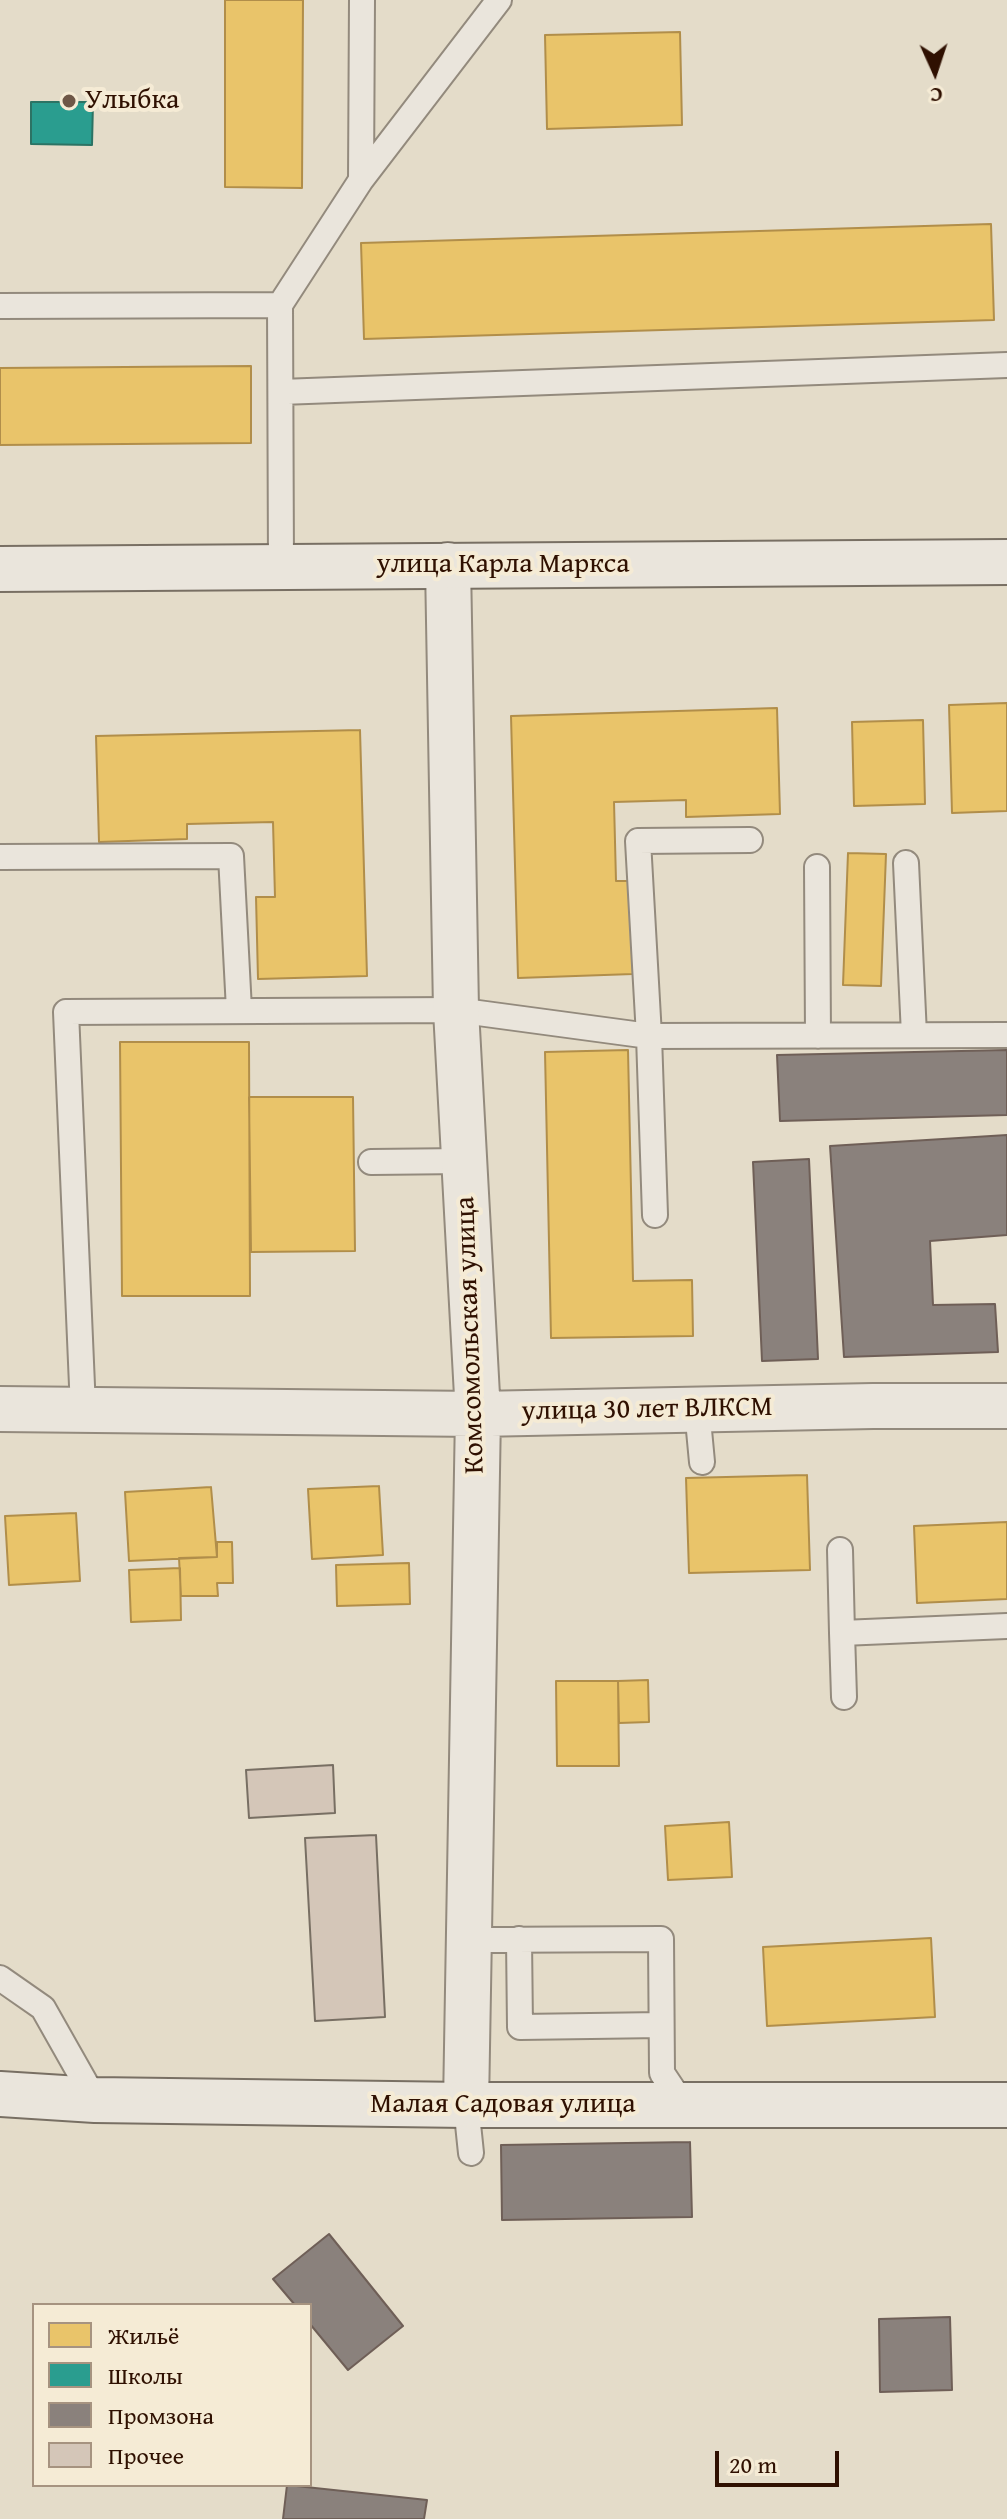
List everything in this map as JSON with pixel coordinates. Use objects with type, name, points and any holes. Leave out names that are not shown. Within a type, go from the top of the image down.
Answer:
[{"type":"street","name":"улица Карла Маркса","points":[[0,569],[1007,562]]},
{"type":"street","name":"Комсомольская улица","points":[[448,565],[456,1010],[478,1414],[466,2105]]},
{"type":"street","name":"улица 30 лет ВЛКСМ","points":[[0,1409],[478,1414],[1007,1406]]},
{"type":"street","name":"Малая Садовая улица","points":[[0,2094],[95,2100],[466,2105],[1007,2105]]},
{"type":"lane","points":[[361,180],[362,0]]},
{"type":"lane","points":[[281,566],[280,305],[361,180],[499,0]]},
{"type":"lane","points":[[0,306],[280,305]]},
{"type":"lane","points":[[281,392],[1007,365]]},
{"type":"lane","points":[[655,1215],[638,841],[750,840]]},
{"type":"lane","points":[[0,857],[231,856],[239,1010]]},
{"type":"lane","points":[[906,863],[914,1035]]},
{"type":"lane","points":[[817,867],[818,1036]]},
{"type":"lane","points":[[83,1409],[66,1012],[456,1010],[649,1036],[1007,1035]]},
{"type":"lane","points":[[371,1162],[464,1161]]},
{"type":"lane","points":[[697,1409],[702,1462]]},
{"type":"lane","points":[[840,1550],[844,1697]]},
{"type":"lane","points":[[842,1633],[1007,1626]]},
{"type":"lane","points":[[519,1939],[520,2027],[661,2025]]},
{"type":"lane","points":[[467,1940],[661,1939],[662,2073],[684,2106]]},
{"type":"lane","points":[[0,1978],[43,2008],[95,2100]]},
{"type":"lane","points":[[466,2105],[471,2153]]},
{"type":"building: Жильё","points":[[225,0],[303,0],[302,188],[225,187]]},
{"type":"building: Жильё","points":[[680,32],[682,125],[547,129],[545,35]]},
{"type":"building: Жильё","points":[[991,224],[994,320],[364,339],[361,243]]},
{"type":"building: Жильё","points":[[251,366],[251,443],[0,445],[0,368]]},
{"type":"building: Жильё","points":[[1007,703],[1007,811],[952,813],[949,705]]},
{"type":"building: Жильё","points":[[777,708],[780,814],[686,817],[686,800],[614,802],[616,881],[630,881],[633,974],[518,978],[511,716]]},
{"type":"building: Жильё","points":[[923,720],[925,804],[854,806],[852,722]]},
{"type":"building: Жильё","points":[[360,730],[367,976],[258,979],[256,897],[275,897],[273,822],[187,824],[187,839],[99,842],[96,736]]},
{"type":"building: Жильё","points":[[848,853],[886,854],[881,986],[843,985]]},
{"type":"building: Жильё","points":[[120,1042],[249,1042],[250,1296],[122,1296]]},
{"type":"building: Жильё","points":[[628,1050],[633,1281],[692,1280],[693,1336],[551,1338],[545,1052]]},
{"type":"building: Жильё","points":[[249,1097],[353,1097],[355,1251],[251,1252]]},
{"type":"building: Жильё","points":[[807,1475],[810,1570],[689,1573],[686,1478]]},
{"type":"building: Жильё","points":[[379,1486],[383,1555],[312,1559],[308,1489]]},
{"type":"building: Жильё","points":[[211,1487],[217,1557],[129,1561],[125,1492]]},
{"type":"building: Жильё","points":[[76,1513],[80,1581],[9,1585],[5,1516]]},
{"type":"building: Жильё","points":[[1007,1522],[1007,1599],[917,1603],[914,1526]]},
{"type":"building: Жильё","points":[[217,1542],[232,1542],[233,1583],[217,1583],[218,1596],[181,1596],[179,1558],[217,1557]]},
{"type":"building: Жильё","points":[[409,1563],[410,1604],[337,1606],[336,1565]]},
{"type":"building: Жильё","points":[[180,1568],[181,1620],[131,1622],[129,1570]]},
{"type":"building: Жильё","points":[[648,1680],[649,1722],[619,1723],[618,1681]]},
{"type":"building: Жильё","points":[[556,1681],[618,1681],[619,1766],[557,1766]]},
{"type":"building: Жильё","points":[[729,1822],[732,1877],[668,1880],[665,1826]]},
{"type":"building: Жильё","points":[[931,1938],[935,2017],[767,2026],[763,1947]]},
{"type":"building: Школы","points":[[31,102],[93,102],[92,145],[31,144]]},
{"type":"building: Промзона","points":[[1007,1050],[1007,1115],[780,1121],[777,1055]]},
{"type":"building: Промзона","points":[[1007,1135],[1007,1235],[930,1241],[933,1305],[995,1304],[998,1352],[844,1357],[830,1146]]},
{"type":"building: Промзона","points":[[809,1159],[818,1359],[762,1361],[753,1162]]},
{"type":"building: Промзона","points":[[690,2142],[692,2217],[502,2220],[501,2145]]},
{"type":"building: Промзона","points":[[329,2234],[403,2326],[348,2370],[312,2326],[312,2303],[293,2303],[273,2279]]},
{"type":"building: Промзона","points":[[950,2317],[952,2390],[880,2392],[879,2319]]},
{"type":"building: Промзона","points":[[287,2487],[427,2500],[424,2519],[283,2519]]},
{"type":"building: Прочее","points":[[333,1765],[335,1813],[249,1818],[246,1770]]},
{"type":"building: Прочее","points":[[376,1835],[385,2017],[315,2021],[305,1838]]},
{"type":"place","name":"Улыбка","points":[[69,101]]}]
